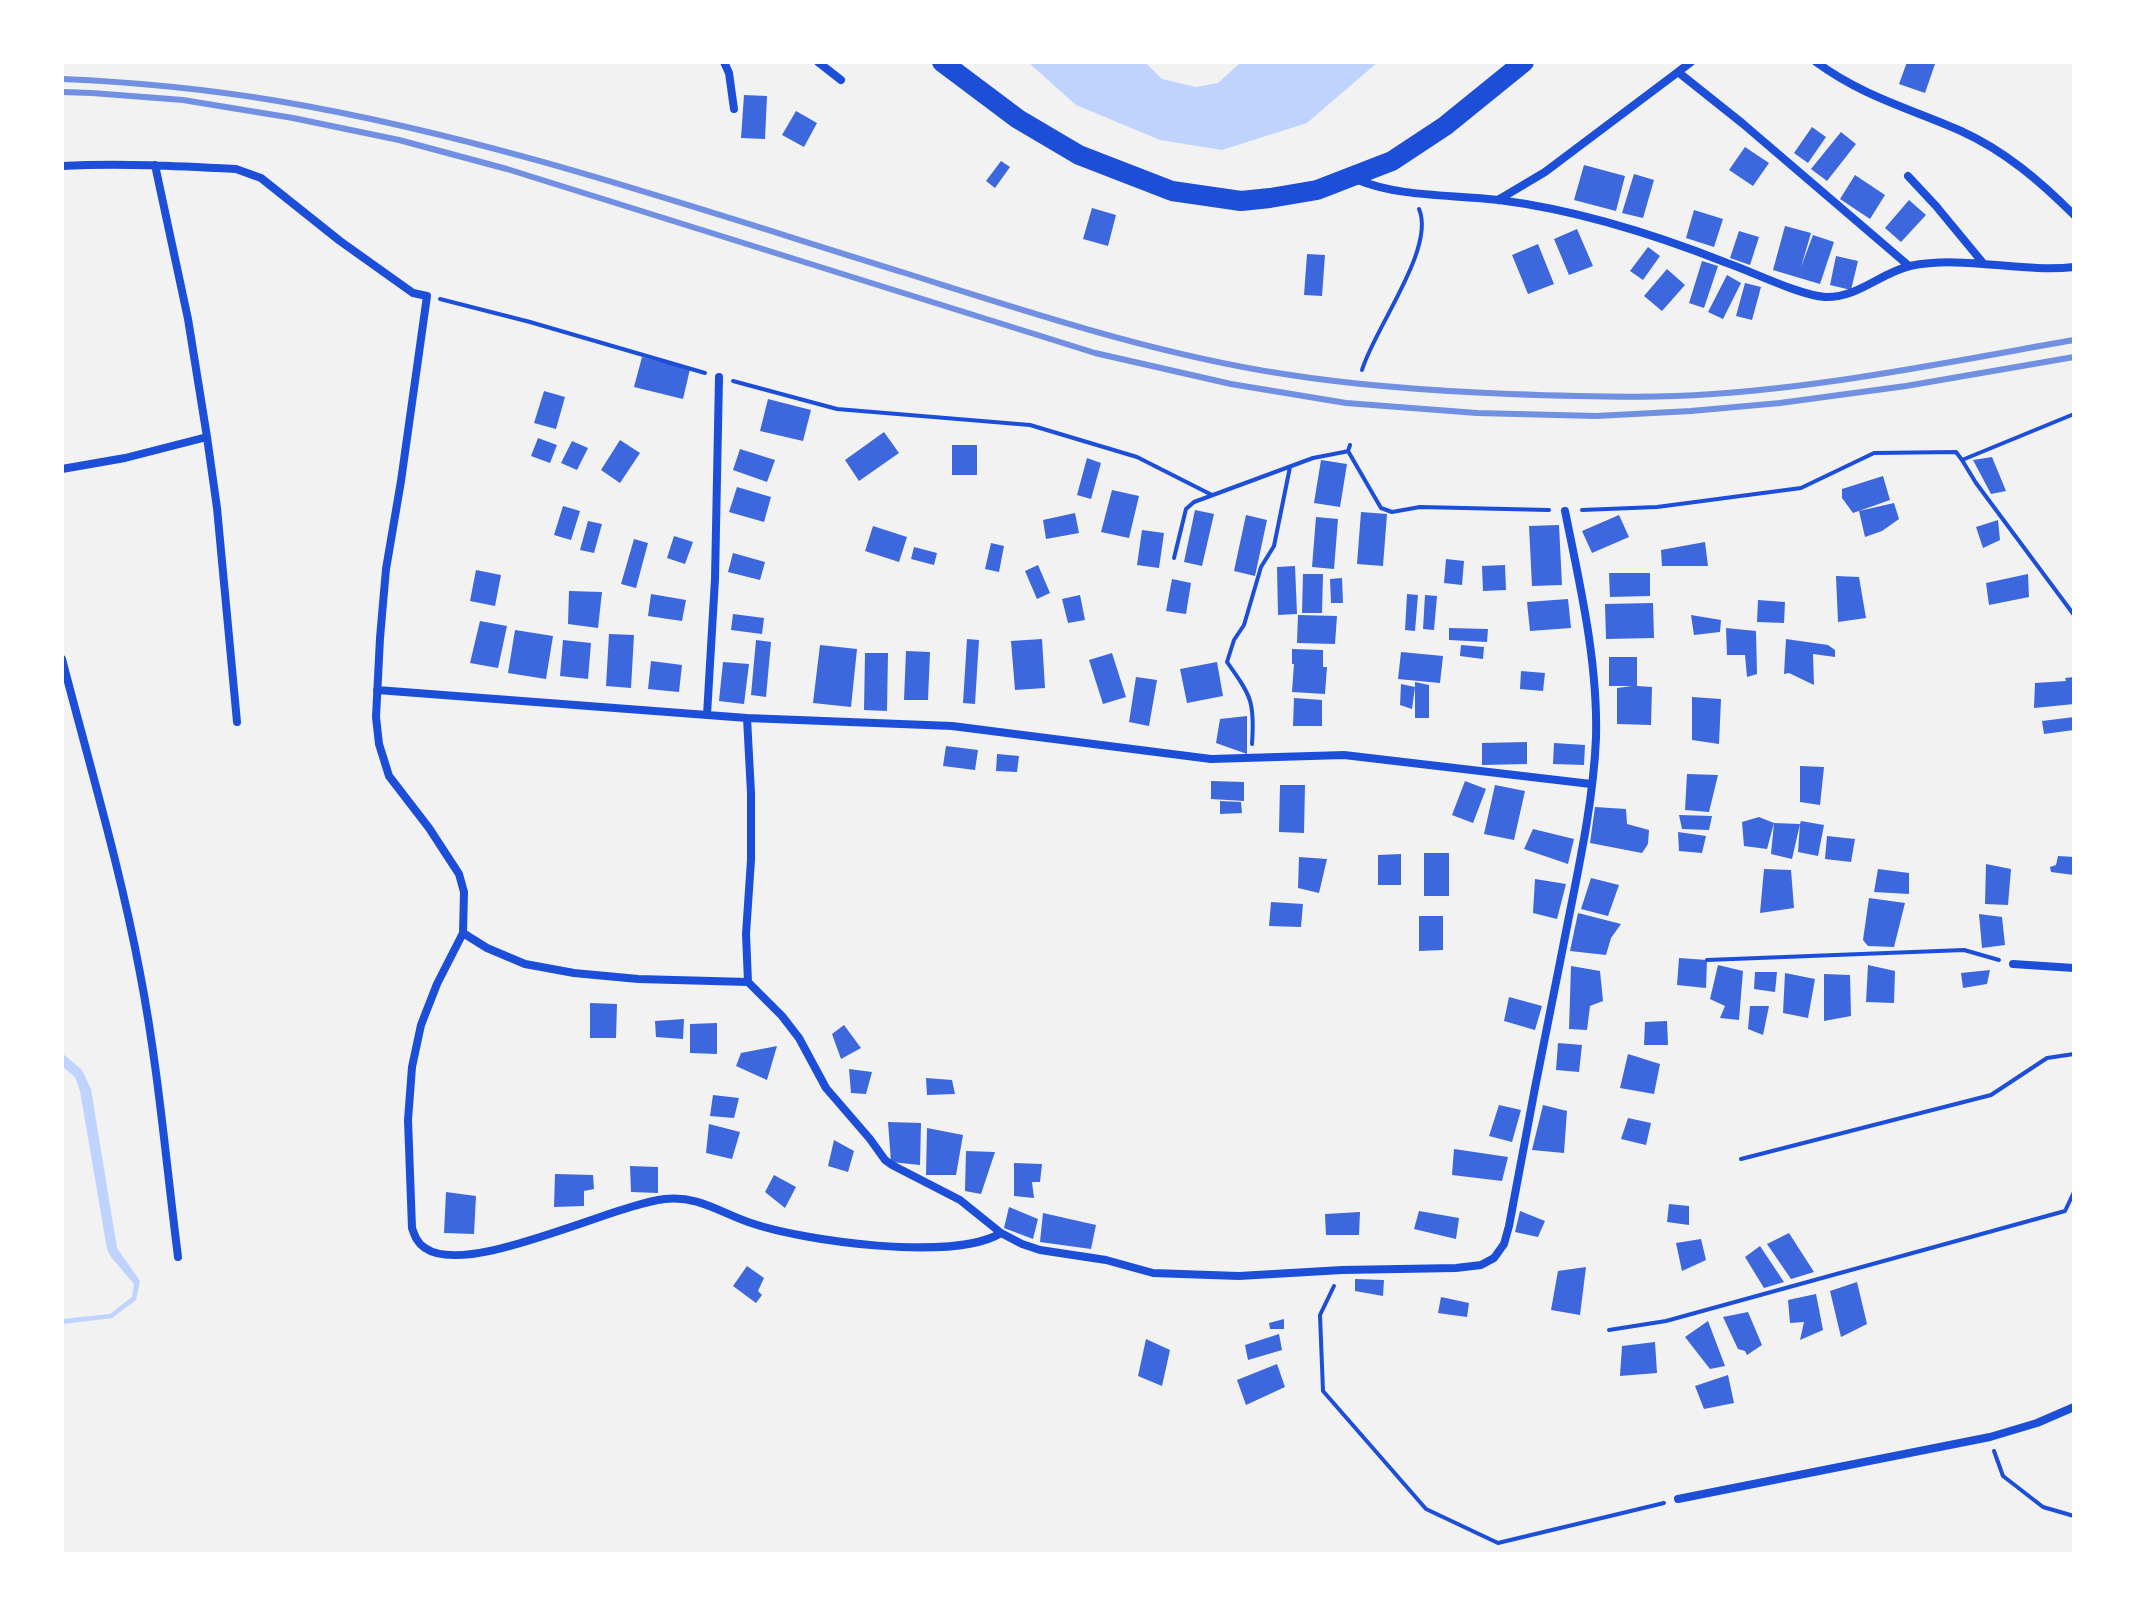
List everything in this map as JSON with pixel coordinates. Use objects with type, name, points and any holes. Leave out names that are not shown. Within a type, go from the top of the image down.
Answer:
[{"type":"main road","points":[[942,62],[1018,119],[1079,155],[1172,191],[1241,201],[1317,190],[1392,161],[1445,126],[1524,62]]},
{"type":"street","points":[[724,62],[729,73],[734,109]]},
{"type":"street","points":[[818,62],[841,80]]},
{"type":"street","points":[[1498,200],[1545,172],[1691,62]]},
{"type":"street","points":[[1816,62],[1857,89],[1990,146],[2046,187],[2074,215]]},
{"type":"street","points":[[1678,72],[1909,266]]},
{"type":"street","points":[[155,165],[188,319],[207,437],[217,508],[237,722]]},
{"type":"street","points":[[62,166],[155,165],[246,171],[261,178],[340,241],[413,293],[427,296],[386,569],[376,717],[379,744],[389,776],[459,874],[464,892],[463,933],[437,984],[421,1025],[412,1067],[408,1120],[412,1228],[416,1239],[424,1248],[439,1255],[488,1252],[616,1211],[666,1199],[705,1203],[750,1223],[785,1232],[876,1245],[950,1247],[985,1241],[1001,1233]]},
{"type":"street","points":[[1350,176],[1370,185],[1407,194],[1498,200],[1632,228],[1816,296],[1846,294],[1909,266],[1983,263],[2034,268],[2074,267]]},
{"type":"street","points":[[1908,176],[1983,263]]},
{"type":"street","points":[[707,715],[715,579],[719,377]]},
{"type":"street","points":[[62,469],[125,458],[207,437]]},
{"type":"street","points":[[747,718],[751,793],[746,934],[748,982],[799,1038],[826,1088],[885,1160],[960,1200],[1001,1233],[1022,1244],[1040,1250],[1106,1260],[1153,1273],[1239,1276],[1481,1265],[1494,1258],[1504,1244],[1591,784],[1596,736],[1594,676],[1565,511]]},
{"type":"street","points":[[62,659],[130,922],[140,973],[156,1069],[178,1257]]},
{"type":"street","points":[[377,690],[747,718],[952,726],[1211,759],[1344,755],[1591,784]]},
{"type":"street","points":[[463,933],[487,948],[525,964],[574,973],[638,979],[748,982]]},
{"type":"street","points":[[2013,964],[2074,968]]},
{"type":"street","points":[[1678,1499],[1990,1437],[2037,1423],[2074,1407]]},
{"type":"path","points":[[1362,370],[1366,355],[1388,318],[1421,242],[1422,221]]},
{"type":"path","points":[[427,296],[837,409],[1030,425],[1137,457],[1212,495]]},
{"type":"path","points":[[1962,460],[2074,414]]},
{"type":"path","points":[[1174,558],[1186,509],[1194,502],[1349,448],[1381,508],[1392,512],[1420,507],[1565,511],[1657,507],[1801,488],[1874,453],[1956,452],[2074,615]]},
{"type":"path","points":[[1250,758],[1254,710],[1244,687],[1227,662],[1234,640],[1244,625],[1261,567],[1274,546],[1290,467]]},
{"type":"path","points":[[1707,960],[1964,950],[2013,964]]},
{"type":"path","points":[[1741,1159],[1991,1095],[2047,1058],[2074,1054]]},
{"type":"path","points":[[1609,1330],[1666,1321],[2065,1211],[2074,1192]]},
{"type":"path","points":[[1342,1270],[1320,1315],[1323,1391],[1426,1509],[1498,1543],[1678,1499]]},
{"type":"path","points":[[1990,1437],[2003,1476],[2043,1507],[2074,1516]]},
{"type":"water","points":[[1028,62],[1145,62],[1162,79],[1196,87],[1218,83],[1241,62],[1378,62],[1307,123],[1222,150],[1160,140],[1076,105]]},
{"type":"water","points":[[62,1053],[82,1070],[91,1089],[117,1248],[140,1281],[136,1300],[112,1318],[63,1324],[62,1319],[110,1314],[132,1297],[134,1284],[107,1249],[80,1091],[75,1077],[62,1066]]},
{"type":"building","points":[[1907,62],[1935,64],[1925,93],[1899,84]]},
{"type":"building","points":[[744,95],[767,96],[765,139],[741,138]]},
{"type":"building","points":[[796,111],[817,123],[804,147],[782,135]]},
{"type":"building","points":[[1812,127],[1826,137],[1808,163],[1794,153]]},
{"type":"building","points":[[1841,132],[1856,144],[1827,181],[1811,169]]},
{"type":"building","points":[[1745,147],[1769,163],[1753,186],[1729,170]]},
{"type":"building","points":[[1001,161],[1010,167],[995,188],[986,181]]},
{"type":"building","points":[[1584,165],[1625,176],[1616,211],[1574,200]]},
{"type":"building","points":[[1634,174],[1654,180],[1643,218],[1622,213]]},
{"type":"building","points":[[1855,175],[1885,195],[1870,219],[1840,199]]},
{"type":"building","points":[[1909,200],[1926,215],[1901,242],[1885,228]]},
{"type":"building","points":[[1092,208],[1116,215],[1108,246],[1083,239]]},
{"type":"building","points":[[1694,210],[1723,219],[1714,247],[1686,238]]},
{"type":"building","points":[[1785,226],[1811,233],[1801,267],[1813,235],[1834,242],[1820,284],[1773,270]]},
{"type":"building","points":[[1577,229],[1593,266],[1569,275],[1554,239]]},
{"type":"building","points":[[1739,231],[1759,237],[1750,265],[1730,258]]},
{"type":"building","points":[[1538,244],[1554,284],[1528,294],[1512,255]]},
{"type":"building","points":[[1648,247],[1660,256],[1643,280],[1630,271]]},
{"type":"building","points":[[1307,254],[1325,255],[1322,296],[1304,295]]},
{"type":"building","points":[[1836,256],[1858,261],[1851,290],[1830,285]]},
{"type":"building","points":[[1702,261],[1718,266],[1704,308],[1689,303]]},
{"type":"building","points":[[1667,269],[1685,285],[1662,311],[1644,296]]},
{"type":"building","points":[[1727,275],[1741,283],[1723,319],[1708,312]]},
{"type":"building","points":[[1745,283],[1761,287],[1752,320],[1736,316]]},
{"type":"building","points":[[642,357],[690,369],[683,399],[634,387]]},
{"type":"building","points":[[544,391],[565,397],[556,429],[534,423]]},
{"type":"building","points":[[768,399],[811,410],[803,441],[760,431]]},
{"type":"building","points":[[884,432],[899,453],[859,481],[845,460]]},
{"type":"building","points":[[538,438],[557,445],[550,463],[531,456]]},
{"type":"building","points":[[620,440],[640,453],[620,483],[601,470]]},
{"type":"building","points":[[572,441],[588,448],[577,470],[561,463]]},
{"type":"building","points":[[952,445],[977,445],[977,475],[952,475]]},
{"type":"building","points":[[740,449],[775,460],[767,482],[733,470]]},
{"type":"building","points":[[1992,457],[2006,491],[1991,494],[1973,460]]},
{"type":"building","points":[[1087,458],[1101,463],[1091,499],[1077,495]]},
{"type":"building","points":[[1321,460],[1347,464],[1340,507],[1314,503]]},
{"type":"building","points":[[1883,476],[1890,500],[1853,513],[1842,498],[1842,489]]},
{"type":"building","points":[[737,487],[771,497],[764,522],[729,512]]},
{"type":"building","points":[[1112,490],[1139,496],[1129,538],[1101,532]]},
{"type":"building","points":[[1894,503],[1899,519],[1882,531],[1865,537],[1859,511]]},
{"type":"building","points":[[563,506],[580,511],[571,540],[554,535]]},
{"type":"building","points":[[1195,510],[1214,514],[1202,566],[1184,562]]},
{"type":"building","points":[[1361,512],[1387,514],[1383,566],[1357,564]]},
{"type":"building","points":[[1075,513],[1079,533],[1046,539],[1043,520]]},
{"type":"building","points":[[1246,515],[1267,520],[1255,576],[1234,571]]},
{"type":"building","points":[[1619,515],[1629,537],[1592,553],[1582,531]]},
{"type":"building","points":[[1316,517],[1338,519],[1334,569],[1312,567]]},
{"type":"building","points":[[1998,520],[2000,540],[1983,548],[1976,527]]},
{"type":"building","points":[[588,521],[602,524],[594,553],[580,550]]},
{"type":"building","points":[[1559,525],[1562,585],[1532,586],[1529,526]]},
{"type":"building","points":[[873,526],[907,537],[899,562],[865,551]]},
{"type":"building","points":[[1142,530],[1164,533],[1159,568],[1137,565]]},
{"type":"building","points":[[674,536],[693,542],[685,564],[667,558]]},
{"type":"building","points":[[634,539],[648,543],[636,588],[621,584]]},
{"type":"building","points":[[1705,542],[1708,566],[1662,566],[1661,550]]},
{"type":"building","points":[[991,543],[1004,546],[999,572],[985,569]]},
{"type":"building","points":[[914,547],[937,553],[934,565],[911,559]]},
{"type":"building","points":[[733,553],[765,562],[760,580],[728,572]]},
{"type":"building","points":[[1446,559],[1464,561],[1462,585],[1444,583]]},
{"type":"building","points":[[1038,565],[1050,593],[1037,599],[1025,571]]},
{"type":"building","points":[[1505,565],[1506,590],[1483,591],[1482,566]]},
{"type":"building","points":[[1295,566],[1297,614],[1278,615],[1277,567]]},
{"type":"building","points":[[476,570],[501,575],[495,606],[470,601]]},
{"type":"building","points":[[1609,573],[1650,573],[1650,596],[1610,597]]},
{"type":"building","points":[[1303,574],[1323,574],[1322,613],[1302,613]]},
{"type":"building","points":[[2028,574],[2029,597],[1989,605],[1986,583]]},
{"type":"building","points":[[1836,576],[1859,577],[1866,618],[1838,622]]},
{"type":"building","points":[[1342,578],[1343,603],[1331,603],[1330,579]]},
{"type":"building","points":[[1172,579],[1191,583],[1186,614],[1166,611]]},
{"type":"building","points":[[569,591],[602,592],[598,628],[568,624]]},
{"type":"building","points":[[651,594],[686,600],[682,621],[648,616]]},
{"type":"building","points":[[1407,594],[1418,595],[1415,631],[1405,630]]},
{"type":"building","points":[[1080,595],[1085,620],[1068,623],[1062,599]]},
{"type":"building","points":[[1425,595],[1437,596],[1434,630],[1423,629]]},
{"type":"building","points":[[1568,599],[1571,628],[1530,631],[1527,602]]},
{"type":"building","points":[[1758,600],[1785,602],[1784,623],[1757,622]]},
{"type":"building","points":[[1653,603],[1654,638],[1606,639],[1605,604]]},
{"type":"building","points":[[733,614],[764,618],[762,634],[731,630]]},
{"type":"building","points":[[1298,615],[1337,616],[1335,644],[1297,643]]},
{"type":"building","points":[[1691,615],[1721,620],[1720,632],[1694,635]]},
{"type":"building","points":[[480,621],[507,626],[498,668],[470,663]]},
{"type":"building","points":[[1449,628],[1488,629],[1487,642],[1449,640]]},
{"type":"building","points":[[1726,628],[1756,631],[1757,674],[1747,677],[1745,655],[1727,655]]},
{"type":"building","points":[[515,630],[553,636],[546,679],[508,673]]},
{"type":"building","points":[[609,634],[634,635],[631,688],[606,686]]},
{"type":"building","points":[[967,639],[979,640],[975,704],[963,703]]},
{"type":"building","points":[[1042,639],[1045,688],[1015,690],[1011,641]]},
{"type":"building","points":[[1786,639],[1828,645],[1835,650],[1835,657],[1813,654],[1814,685],[1789,673],[1784,674]]},
{"type":"building","points":[[563,640],[591,643],[588,679],[560,676]]},
{"type":"building","points":[[756,640],[771,642],[766,697],[751,695]]},
{"type":"building","points":[[820,645],[857,649],[851,707],[813,703]]},
{"type":"building","points":[[1461,645],[1484,647],[1483,659],[1460,656]]},
{"type":"building","points":[[1292,649],[1323,650],[1323,667],[1327,667],[1325,694],[1292,692]]},
{"type":"building","points":[[906,651],[930,652],[928,700],[904,700]]},
{"type":"building","points":[[1401,652],[1443,656],[1440,683],[1398,679]]},
{"type":"building","points":[[865,653],[888,653],[887,711],[864,710]]},
{"type":"building","points":[[1112,653],[1126,697],[1103,704],[1089,660]]},
{"type":"building","points":[[1609,657],[1637,657],[1637,686],[1652,687],[1651,725],[1617,724],[1617,688],[1632,686],[1609,686]]},
{"type":"building","points":[[651,661],[682,665],[679,692],[648,689]]},
{"type":"building","points":[[723,662],[749,664],[744,704],[719,701]]},
{"type":"building","points":[[1217,662],[1223,696],[1187,703],[1180,669]]},
{"type":"building","points":[[1521,671],[1545,673],[1543,691],[1520,689]]},
{"type":"building","points":[[1136,677],[1157,680],[1149,726],[1129,722]]},
{"type":"building","points":[[2074,677],[2074,704],[2034,708],[2035,683],[2066,681],[2065,678]]},
{"type":"building","points":[[1415,682],[1429,685],[1429,718],[1415,718]]},
{"type":"building","points":[[1401,684],[1415,687],[1412,709],[1400,705]]},
{"type":"building","points":[[1692,697],[1721,699],[1719,744],[1692,740]]},
{"type":"building","points":[[1294,698],[1322,700],[1322,726],[1293,726]]},
{"type":"building","points":[[1247,716],[1247,754],[1216,743],[1220,719]]},
{"type":"building","points":[[2074,717],[2074,730],[2044,734],[2042,721]]},
{"type":"building","points":[[1527,742],[1527,764],[1482,765],[1482,743]]},
{"type":"building","points":[[1554,743],[1585,745],[1584,765],[1553,764]]},
{"type":"building","points":[[946,746],[978,750],[975,770],[943,766]]},
{"type":"building","points":[[997,754],[1019,756],[1017,772],[996,771]]},
{"type":"building","points":[[1800,766],[1824,767],[1820,805],[1800,802]]},
{"type":"building","points":[[1687,774],[1718,775],[1709,812],[1685,810]]},
{"type":"building","points":[[1211,781],[1244,782],[1244,801],[1211,799]]},
{"type":"building","points":[[1465,781],[1486,789],[1473,823],[1452,815]]},
{"type":"building","points":[[1280,785],[1305,785],[1304,833],[1279,832]]},
{"type":"building","points":[[1495,785],[1525,791],[1514,840],[1484,834]]},
{"type":"building","points":[[1220,801],[1241,802],[1242,813],[1220,814]]},
{"type":"building","points":[[1595,807],[1626,809],[1627,824],[1649,830],[1648,844],[1642,853],[1590,843]]},
{"type":"building","points":[[1679,815],[1712,816],[1709,830],[1682,829]]},
{"type":"building","points":[[1759,817],[1774,823],[1767,849],[1744,846],[1742,822]]},
{"type":"building","points":[[1801,821],[1824,825],[1818,856],[1798,852]]},
{"type":"building","points":[[1774,823],[1800,824],[1792,859],[1771,854]]},
{"type":"building","points":[[1533,829],[1574,839],[1568,864],[1524,849]]},
{"type":"building","points":[[1678,832],[1706,836],[1702,853],[1679,851]]},
{"type":"building","points":[[1827,836],[1855,839],[1851,862],[1825,859]]},
{"type":"building","points":[[1424,853],[1449,853],[1449,896],[1424,896]]},
{"type":"building","points":[[1401,854],[1401,885],[1378,885],[1378,855]]},
{"type":"building","points":[[2058,856],[2074,857],[2074,875],[2051,872],[2050,867],[2056,865]]},
{"type":"building","points":[[1299,857],[1327,859],[1319,893],[1298,888]]},
{"type":"building","points":[[1986,864],[2011,869],[2008,905],[1985,904]]},
{"type":"building","points":[[1764,869],[1791,870],[1794,908],[1760,913]]},
{"type":"building","points":[[1878,869],[1909,873],[1909,894],[1874,892]]},
{"type":"building","points":[[1591,878],[1619,885],[1608,916],[1581,909]]},
{"type":"building","points":[[1535,879],[1566,884],[1557,919],[1533,913]]},
{"type":"building","points":[[1869,898],[1905,903],[1894,947],[1868,946],[1863,940]]},
{"type":"building","points":[[1271,902],[1303,904],[1301,927],[1269,926]]},
{"type":"building","points":[[1578,913],[1621,924],[1611,938],[1606,955],[1570,951]]},
{"type":"building","points":[[1979,914],[2002,917],[2005,945],[1982,948]]},
{"type":"building","points":[[1419,916],[1443,916],[1443,950],[1419,951]]},
{"type":"building","points":[[1679,958],[1707,960],[1706,988],[1677,985]]},
{"type":"building","points":[[1718,965],[1743,971],[1739,1020],[1720,1018],[1725,1006],[1710,999]]},
{"type":"building","points":[[1868,965],[1895,971],[1894,1003],[1866,1002]]},
{"type":"building","points":[[1571,966],[1600,971],[1603,1001],[1590,1006],[1587,1030],[1569,1029]]},
{"type":"building","points":[[1990,970],[1987,984],[1963,988],[1961,973]]},
{"type":"building","points":[[1755,972],[1777,972],[1775,992],[1754,989]]},
{"type":"building","points":[[1785,973],[1815,979],[1808,1018],[1783,1013]]},
{"type":"building","points":[[1824,974],[1850,975],[1851,1016],[1824,1021]]},
{"type":"building","points":[[1509,997],[1542,1006],[1535,1030],[1504,1021]]},
{"type":"building","points":[[590,1003],[617,1004],[616,1038],[590,1038]]},
{"type":"building","points":[[1750,1006],[1769,1006],[1763,1035],[1748,1029]]},
{"type":"building","points":[[684,1019],[683,1039],[656,1037],[655,1021]]},
{"type":"building","points":[[1667,1021],[1668,1045],[1644,1045],[1645,1022]]},
{"type":"building","points":[[717,1023],[717,1054],[690,1053],[690,1024]]},
{"type":"building","points":[[844,1025],[861,1048],[841,1059],[832,1034]]},
{"type":"building","points":[[1558,1043],[1582,1045],[1579,1072],[1556,1070]]},
{"type":"building","points":[[777,1046],[767,1080],[736,1066],[741,1053]]},
{"type":"building","points":[[1628,1054],[1660,1064],[1654,1094],[1620,1088]]},
{"type":"building","points":[[849,1069],[872,1072],[866,1094],[851,1093]]},
{"type":"building","points":[[926,1078],[952,1080],[955,1094],[927,1095]]},
{"type":"building","points":[[713,1095],[739,1098],[734,1118],[710,1116]]},
{"type":"building","points":[[1499,1105],[1521,1110],[1512,1142],[1489,1136]]},
{"type":"building","points":[[1543,1105],[1567,1111],[1564,1153],[1532,1150]]},
{"type":"building","points":[[1628,1118],[1651,1123],[1646,1145],[1621,1139]]},
{"type":"building","points":[[888,1122],[921,1123],[920,1165],[891,1162]]},
{"type":"building","points":[[709,1124],[740,1132],[732,1159],[706,1153]]},
{"type":"building","points":[[927,1128],[963,1135],[956,1175],[926,1175]]},
{"type":"building","points":[[834,1140],[854,1151],[848,1172],[828,1166]]},
{"type":"building","points":[[1454,1149],[1508,1157],[1502,1181],[1452,1175]]},
{"type":"building","points":[[966,1151],[995,1152],[981,1194],[965,1191]]},
{"type":"building","points":[[1014,1163],[1042,1164],[1040,1182],[1032,1182],[1034,1198],[1014,1196]]},
{"type":"building","points":[[630,1166],[658,1167],[658,1193],[631,1192]]},
{"type":"building","points":[[555,1174],[593,1175],[594,1189],[584,1191],[584,1206],[554,1207]]},
{"type":"building","points":[[774,1175],[796,1187],[785,1208],[765,1192]]},
{"type":"building","points":[[446,1192],[476,1196],[474,1234],[444,1233]]},
{"type":"building","points":[[1669,1204],[1689,1206],[1689,1225],[1667,1222]]},
{"type":"building","points":[[1009,1207],[1038,1219],[1033,1239],[1004,1228]]},
{"type":"building","points":[[1419,1211],[1459,1218],[1456,1239],[1414,1229]]},
{"type":"building","points":[[1520,1211],[1545,1221],[1538,1237],[1515,1232]]},
{"type":"building","points":[[1360,1212],[1359,1235],[1326,1235],[1325,1214]]},
{"type":"building","points":[[1043,1213],[1096,1225],[1091,1249],[1040,1242]]},
{"type":"building","points":[[1789,1233],[1814,1272],[1791,1279],[1767,1244]]},
{"type":"building","points":[[1701,1239],[1706,1260],[1682,1271],[1676,1243]]},
{"type":"building","points":[[1760,1246],[1784,1282],[1764,1288],[1745,1257]]},
{"type":"building","points":[[747,1266],[764,1278],[758,1291],[762,1295],[756,1303],[733,1286]]},
{"type":"building","points":[[1586,1267],[1580,1315],[1551,1310],[1558,1271]]},
{"type":"building","points":[[1355,1279],[1384,1280],[1383,1296],[1355,1291]]},
{"type":"building","points":[[1857,1282],[1867,1324],[1841,1337],[1830,1291]]},
{"type":"building","points":[[1816,1294],[1823,1330],[1800,1340],[1804,1322],[1790,1323],[1788,1300]]},
{"type":"building","points":[[1441,1297],[1469,1303],[1467,1317],[1438,1313]]},
{"type":"building","points":[[1748,1312],[1762,1345],[1747,1355],[1738,1349],[1723,1317]]},
{"type":"building","points":[[1284,1319],[1284,1329],[1270,1329],[1269,1323]]},
{"type":"building","points":[[1708,1321],[1725,1366],[1710,1369],[1685,1337]]},
{"type":"building","points":[[1279,1334],[1282,1350],[1248,1360],[1245,1345]]},
{"type":"building","points":[[1146,1339],[1170,1350],[1162,1386],[1138,1376]]},
{"type":"building","points":[[1655,1342],[1657,1373],[1620,1376],[1622,1346]]},
{"type":"building","points":[[1277,1364],[1285,1387],[1246,1405],[1237,1380]]},
{"type":"building","points":[[1728,1375],[1734,1403],[1704,1409],[1695,1386]]},
{"type":"railway","points":[[62,79],[251,97],[437,134],[594,176],[1092,331],[1235,366],[1312,378],[1482,393],[1675,396],[1825,382],[2074,340]]},
{"type":"railway","points":[[62,92],[183,100],[399,140],[507,169],[1095,353],[1231,384],[1346,403],[1477,413],[1596,416],[1691,411],[1906,386],[2074,357]]}]
